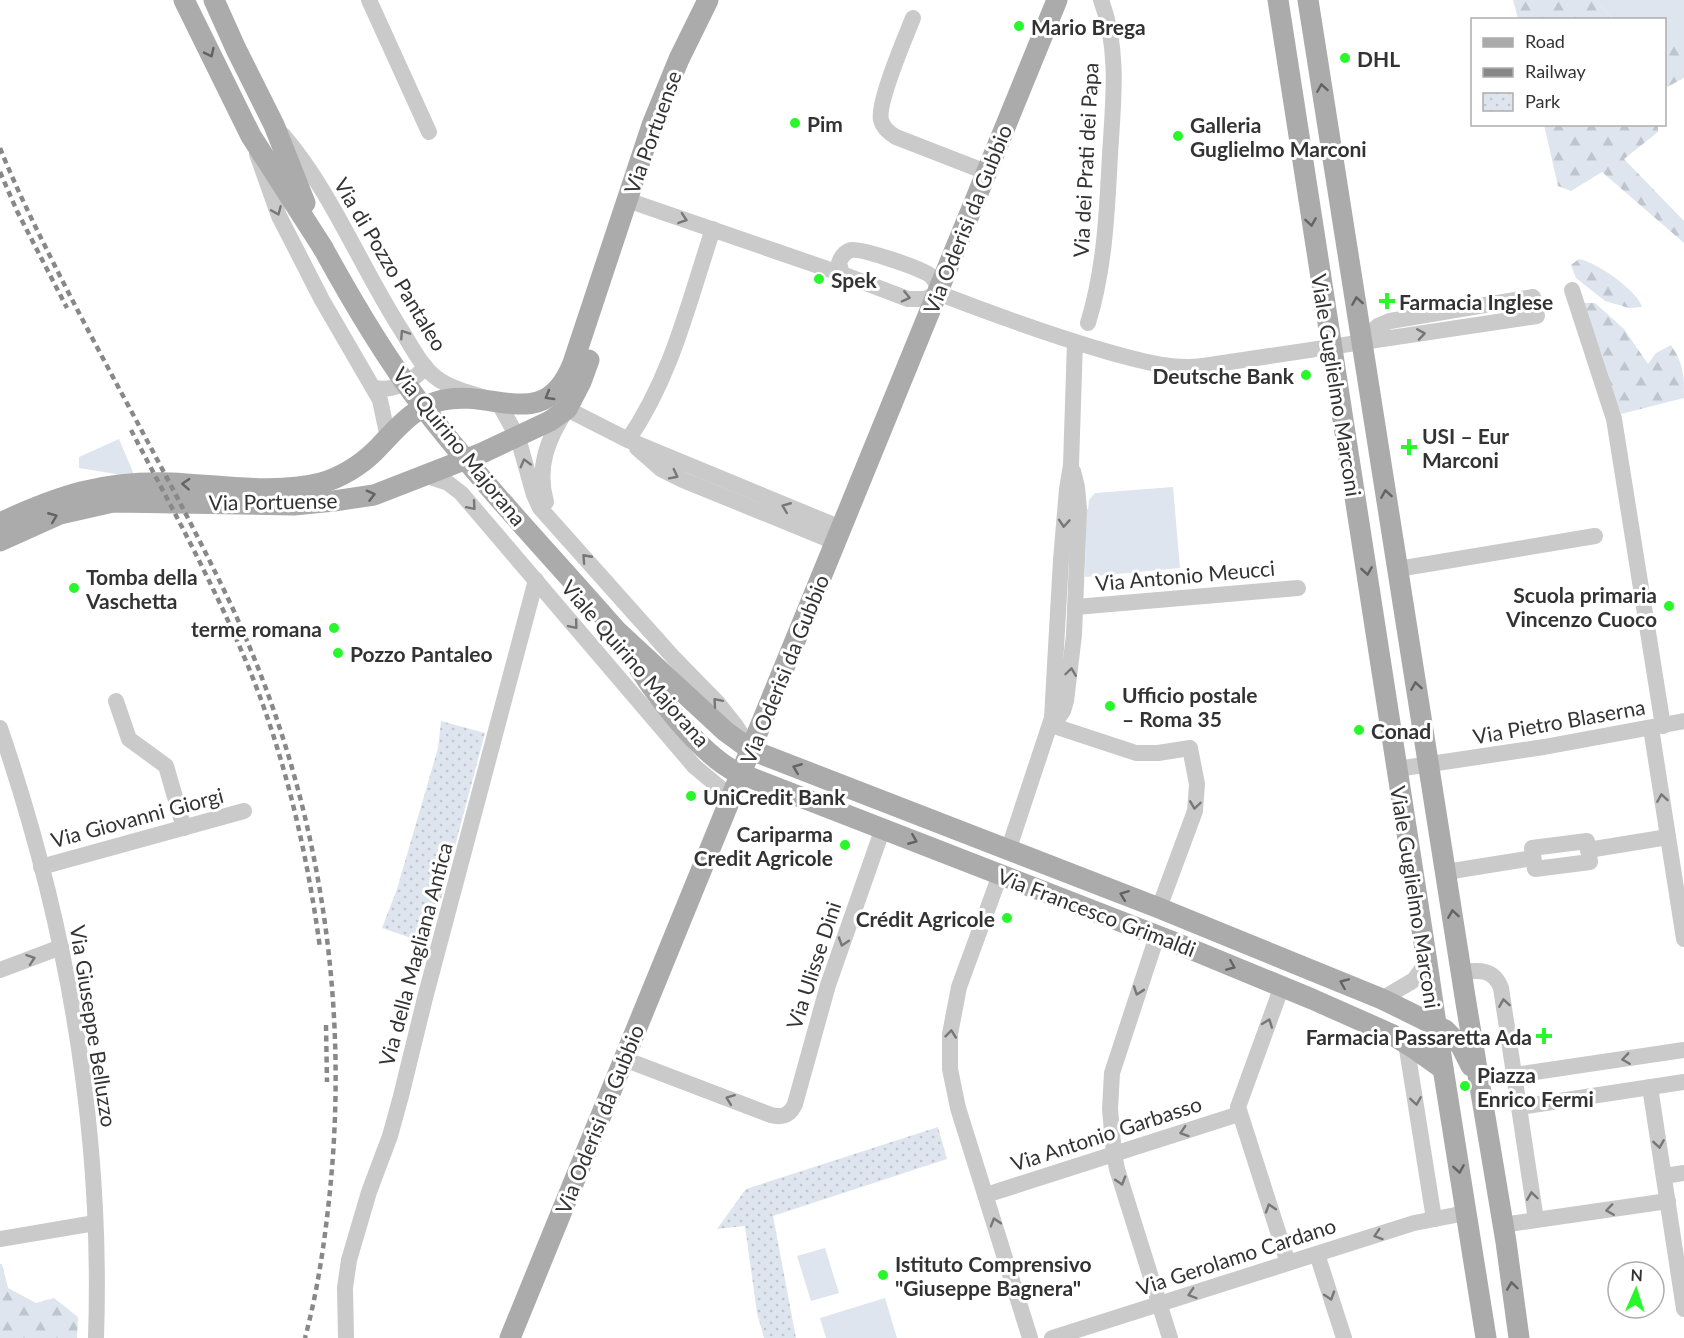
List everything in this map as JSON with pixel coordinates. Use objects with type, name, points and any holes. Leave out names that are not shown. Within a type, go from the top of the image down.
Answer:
[{"type":"main road","name":"Via Quirino Majorana","points":[[184,0],[251,136],[322,248],[370,330],[421,404],[450,441],[617,631],[725,731],[751,750]]},
{"type":"main road","name":"Via Quirino Majorana","points":[[214,0],[274,125],[322,248]]},
{"type":"main road","name":"Via Portuense","points":[[0,523],[75,492],[120,485],[168,483],[284,488],[322,483],[360,463],[411,414],[438,401],[454,399],[535,402],[551,397],[560,389],[573,363],[662,97],[708,0]]},
{"type":"main road","name":"Via Oderisi da Gubbio","points":[[510,1338],[1057,0]]},
{"type":"main road","name":"Viale Guglielmo Marconi","points":[[1278,0],[1436,1024]]},
{"type":"main road","name":"Viale Guglielmo Marconi","points":[[1308,0],[1398,569],[1435,764],[1446,872],[1462,972]]},
{"type":"main road","name":"Via Portuense","points":[[0,541],[60,514],[100,504],[127,501],[266,506],[319,503],[374,495],[518,438],[567,409],[581,382],[594,345],[604,304],[606,268]]},
{"type":"main road","name":"Via Quirino Majorana","points":[[617,631],[636,665],[677,718],[716,759],[741,774]]},
{"type":"main road","name":"Via Francesco Grimaldi","points":[[751,750],[1159,908],[1382,999],[1436,1024]]},
{"type":"main road","name":"Via Francesco Grimaldi","points":[[741,774],[1282,986],[1370,1024],[1406,1043],[1443,1070]]},
{"type":"main road","points":[[1462,972],[1504,1229],[1519,1338]]},
{"type":"main road","points":[[1436,1024],[1461,1046],[1480,1086]]},
{"type":"main road","points":[[1436,1024],[1486,1338]]},
{"type":"street","points":[[369,0],[429,132]]},
{"type":"street","name":"Via dei Prati dei Papa","points":[[1090,317],[1103,259],[1114,81],[1112,33],[1101,0]]},
{"type":"street","points":[[913,18],[882,105],[882,124],[896,137],[986,172]]},
{"type":"street","name":"Via di Pozzo Pantaleo","points":[[274,125],[315,179],[373,284],[425,366],[447,384],[498,402]]},
{"type":"street","name":"Via Quirino Majorana","points":[[251,136],[279,216],[322,300],[374,387],[382,405],[388,438]]},
{"type":"street","points":[[627,200],[908,299],[925,299],[938,293],[1075,342],[1146,362],[1184,367],[1363,341],[1377,341],[1537,316],[1533,297],[1390,321],[1378,326],[1363,341]]},
{"type":"street","points":[[628,440],[660,384],[682,327],[713,229]]},
{"type":"street","points":[[842,274],[839,263],[843,255],[848,251],[861,251],[924,272],[936,283],[938,293]]},
{"type":"street","points":[[1572,290],[1614,418],[1657,727],[1668,837],[1684,939]]},
{"type":"street","points":[[1008,851],[1051,725],[1066,489],[1071,465],[1075,342]]},
{"type":"street","points":[[374,387],[390,389],[418,375],[425,366]]},
{"type":"street","points":[[498,402],[518,438],[536,501],[543,513],[673,657],[717,702],[751,750]]},
{"type":"street","points":[[554,523],[543,492],[543,464],[550,436],[567,409],[628,440],[653,463],[683,480],[838,535]]},
{"type":"street","points":[[1051,725],[1061,715],[1066,701],[1072,661],[1079,502],[1076,479],[1071,465]]},
{"type":"street","name":"Via Quirino Majorana","points":[[424,475],[448,483],[461,493],[536,580]]},
{"type":"street","points":[[1398,569],[1595,536]]},
{"type":"street","name":"Viale Quirino Majorana","points":[[536,580],[694,766],[731,797]]},
{"type":"street","name":"Via della Magliana Antica","points":[[346,1338],[345,1288],[349,1260],[369,1192],[390,1136],[536,580]]},
{"type":"street","name":"Via Antonio Meucci","points":[[1076,607],[1298,588]]},
{"type":"street","points":[[116,701],[129,739],[166,766],[184,828]]},
{"type":"street","name":"Via Pietro Blaserna","points":[[1435,764],[1684,722]]},
{"type":"street","points":[[1051,725],[1136,753],[1148,754],[1190,748],[1197,784],[1196,806],[1159,908]]},
{"type":"street","name":"Via Giuseppe Belluzzo","points":[[0,728],[7,768],[41,867],[61,947],[84,1087],[98,1266],[96,1338]]},
{"type":"street","name":"Viale Guglielmo Marconi","points":[[1397,769],[1435,764]]},
{"type":"street","name":"Via Giovanni Giorgi","points":[[41,867],[244,811]]},
{"type":"street","name":"Via Ulisse Dini","points":[[624,1059],[771,1115],[790,1113],[795,1104],[823,1001],[883,828]]},
{"type":"street","points":[[1446,872],[1533,858],[1535,869],[1590,862],[1588,850],[1668,837]]},
{"type":"street","points":[[1000,875],[959,987],[951,1026],[950,1050],[955,1098],[1030,1338]]},
{"type":"street","points":[[1157,936],[1112,1073],[1110,1109],[1114,1154],[1170,1338]]},
{"type":"street","points":[[0,969],[61,947]]},
{"type":"street","points":[[1382,999],[1414,980],[1427,962]]},
{"type":"street","points":[[1462,972],[1483,970],[1498,980],[1502,988],[1536,1221]]},
{"type":"street","points":[[1282,986],[1238,1103],[1239,1114],[1288,1263]]},
{"type":"street","points":[[1406,1043],[1434,1219],[1466,1213]]},
{"type":"street","points":[[1515,1075],[1684,1050]]},
{"type":"street","points":[[1520,1107],[1684,1082]]},
{"type":"street","points":[[1650,1087],[1684,1309]]},
{"type":"street","name":"Via Antonio Garbasso","points":[[986,1195],[1239,1114]]},
{"type":"street","points":[[1664,1176],[1684,1173]]},
{"type":"street","points":[[1504,1229],[1536,1221],[1668,1202]]},
{"type":"street","name":"Via Gerolamo Cardano","points":[[1052,1338],[1434,1219]]},
{"type":"street","points":[[0,1239],[95,1223]]},
{"type":"street","points":[[1317,1254],[1344,1338]]},
{"type":"green space","points":[[1513,0],[1595,0],[1612,18],[1518,18]]},
{"type":"green space","points":[[1595,0],[1684,0],[1684,26],[1666,26],[1666,18],[1612,18]]},
{"type":"green space","points":[[1666,26],[1684,26],[1684,78],[1666,87]]},
{"type":"green space","points":[[1544,126],[1658,126],[1658,132],[1624,159],[1684,221],[1684,243],[1602,172],[1571,191],[1558,186]]},
{"type":"green space","points":[[1579,259],[1595,265],[1615,278],[1639,300],[1642,307],[1629,308],[1605,301],[1576,278],[1571,265]]},
{"type":"green space","points":[[1583,303],[1595,303],[1624,329],[1648,364],[1656,353],[1671,345],[1679,358],[1682,370],[1684,398],[1621,414],[1590,333]]},
{"type":"green space","points":[[119,439],[135,477],[79,468],[79,457]]},
{"type":"green space","points":[[1173,487],[1180,568],[1085,577],[1086,510],[1089,500],[1095,493]]},
{"type":"green space","points":[[441,721],[485,733],[429,944],[382,928],[397,889],[438,748]]},
{"type":"green space","points":[[938,1127],[947,1159],[773,1216],[796,1338],[764,1338],[757,1313],[745,1226],[717,1229],[746,1189]]},
{"type":"green space","points":[[825,1248],[839,1293],[811,1301],[797,1256]]},
{"type":"green space","points":[[0,1264],[2,1264],[8,1288],[36,1303],[54,1298],[78,1317],[77,1338],[0,1338]]},
{"type":"green space","points":[[885,1298],[897,1338],[826,1338],[820,1318]]},
{"type":"railway","points":[[0,148],[62,280],[221,584],[254,657],[281,731],[303,807],[319,884],[330,963],[335,1042],[335,1121],[329,1200],[320,1270],[305,1338]]},
{"type":"railway","points":[[0,172],[17,211],[67,308]]},
{"type":"railway","points":[[131,430],[221,606],[261,700],[284,769],[293,805],[320,948]]},
{"type":"railway","points":[[326,1025],[327,1082]]},
{"type":"place","name":"Mario Brega","points":[[1019,26]]},
{"type":"place","name":"DHL","points":[[1345,58]]},
{"type":"place","name":"Pim","points":[[795,123]]},
{"type":"place","name":"Galleria Guglielmo Marconi","points":[[1178,136]]},
{"type":"place","name":"Spek","points":[[819,279]]},
{"type":"place","name":"Farmacia Inglese","points":[[1387,301]]},
{"type":"place","name":"Deutsche Bank","points":[[1306,375]]},
{"type":"place","name":"USI – Eur Marconi","points":[[1409,447]]},
{"type":"place","name":"Tomba della Vaschetta","points":[[74,588]]},
{"type":"place","name":"Scuola primaria Vincenzo Cuoco","points":[[1669,606]]},
{"type":"place","name":"terme romana","points":[[334,628]]},
{"type":"place","name":"Pozzo Pantaleo","points":[[338,653]]},
{"type":"place","name":"Ufficio postale – Roma 35","points":[[1110,706]]},
{"type":"place","name":"Conad","points":[[1359,730]]},
{"type":"place","name":"UniCredit Bank","points":[[691,796]]},
{"type":"place","name":"Cariparma Credit Agricole","points":[[845,845]]},
{"type":"place","name":"Crédit Agricole","points":[[1007,918]]},
{"type":"place","name":"Farmacia Passaretta Ada","points":[[1544,1036]]},
{"type":"place","name":"Piazza Enrico Fermi","points":[[1465,1086]]},
{"type":"place","name":"Istituto Comprensivo \"Giuseppe Bagnera\"","points":[[883,1275]]}]
